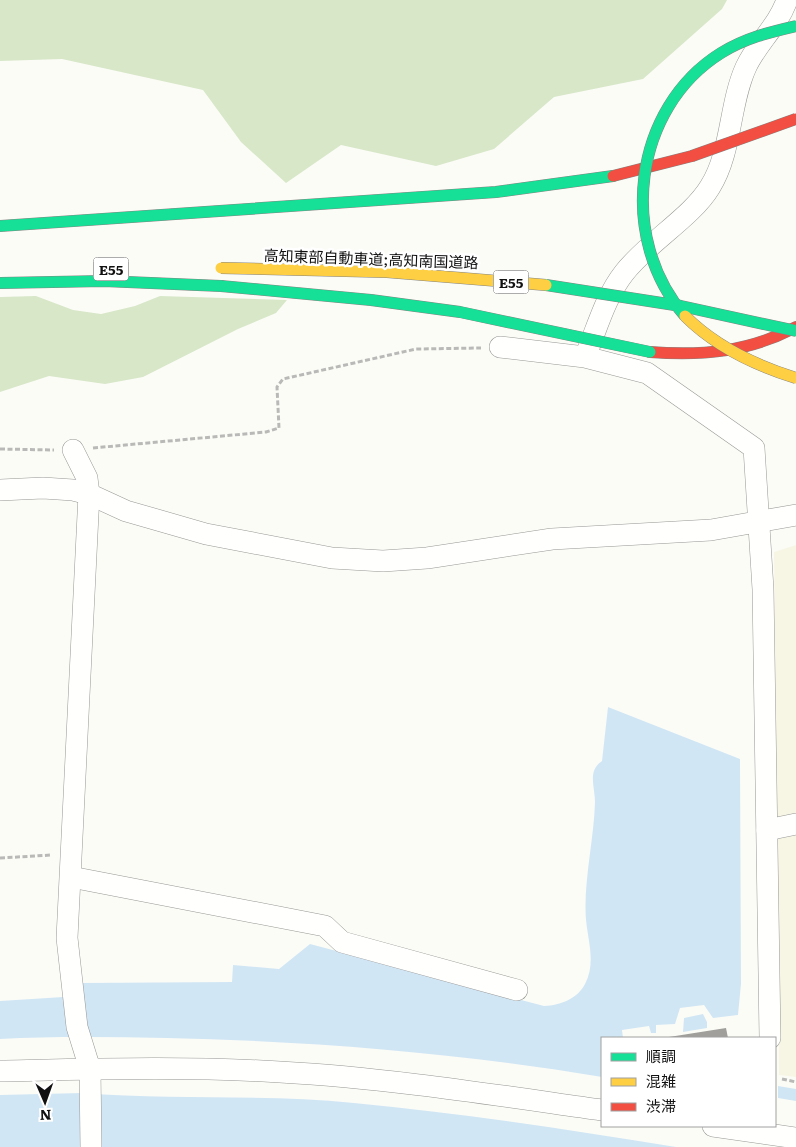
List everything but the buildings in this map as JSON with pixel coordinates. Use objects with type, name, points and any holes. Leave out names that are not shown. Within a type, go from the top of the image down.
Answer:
[{"type":"highway","points":[[796,26],[763,33],[742,42],[714,58],[690,78],[670,101],[656,126],[646,154],[642,202],[646,240],[655,268],[684,315],[701,331],[723,347],[748,361],[796,378]]},
{"type":"highway","points":[[0,226],[496,192],[606,178],[648,169],[692,156],[796,119]]},
{"type":"highway","name":"高知東部自動車道;高知南国道路","points":[[217,268],[398,272],[487,279],[623,296],[796,329]]},
{"type":"highway","name":"E55","points":[[87,269],[106,269]]},
{"type":"highway","points":[[0,283],[104,282],[222,286],[375,301],[459,312],[535,326],[650,352],[685,356],[716,355],[748,348],[779,338],[796,329]]},
{"type":"street","points":[[585,357],[609,297],[624,273],[710,189],[719,171],[745,69],[755,50],[769,34],[783,13],[788,0]]},
{"type":"street","points":[[500,348],[585,357],[647,374],[754,448],[763,589],[770,1037]]},
{"type":"street","points":[[73,450],[87,478],[90,494],[67,938],[77,1027],[90,1073],[91,1147]]},
{"type":"street","points":[[0,490],[43,488],[72,490],[90,494],[126,511],[206,534],[332,558],[383,561],[427,558],[552,539],[711,530],[796,515]]},
{"type":"street","points":[[767,830],[796,824]]},
{"type":"street","points":[[71,878],[325,926],[342,942],[517,990]]},
{"type":"street","points":[[0,1071],[90,1073],[278,1072],[373,1079],[601,1110]]},
{"type":"street","points":[[728,1127],[786,1131]]},
{"type":"path","points":[[0,450],[73,450],[266,432],[279,428],[277,387],[283,379],[416,350],[500,348]]},
{"type":"path","points":[[0,858],[72,854]]},
{"type":"path","points":[[782,1079],[796,1082]]},
{"type":"green space","points":[[0,0],[727,0],[722,9],[643,79],[554,97],[494,149],[436,166],[341,145],[286,183],[241,142],[203,90],[62,59],[0,61]]},
{"type":"green space","points":[[36,296],[73,310],[101,314],[135,306],[160,296],[287,300],[276,313],[238,329],[143,377],[105,384],[49,376],[0,392],[0,297]]},
{"type":"green space","points":[[796,545],[796,1077],[779,1075],[774,552]]},
{"type":"water","points":[[608,707],[740,759],[741,984],[738,1015],[713,1018],[704,1005],[680,1008],[675,1024],[656,1025],[656,1033],[651,1033],[649,1026],[622,1030],[623,1037],[601,1037],[601,1077],[494,1061],[330,1045],[166,1038],[62,1037],[0,1039],[0,1001],[79,996],[79,983],[232,982],[233,965],[279,969],[310,944],[544,1006],[568,1000],[582,989],[590,968],[591,960],[585,906],[595,802],[593,774],[597,765],[602,761]]},
{"type":"water","points":[[703,1014],[707,1022],[707,1028],[683,1032],[684,1018]]},
{"type":"water","points":[[778,1086],[796,1089],[796,1101],[778,1098]]},
{"type":"water","points":[[82,1093],[320,1100],[354,1103],[556,1128],[676,1147],[0,1147],[0,1095]]},
{"type":"traffic: fast","points":[[685,316],[663,285],[650,250],[643,213],[644,176],[653,140],[669,106],[691,77],[721,53],[748,39],[796,26]]},
{"type":"traffic: fast","points":[[0,226],[496,192],[613,176]]},
{"type":"traffic: fast","points":[[0,283],[104,281],[221,286]]},
{"type":"traffic: fast","points":[[546,285],[681,306],[796,331]]},
{"type":"traffic: fast","points":[[221,286],[371,300],[460,312],[650,352]]},
{"type":"traffic: jam","points":[[692,156],[796,119]]},
{"type":"traffic: jam","points":[[613,176],[692,156]]},
{"type":"traffic: jam","points":[[650,352],[707,352],[743,347],[761,342],[796,327]]},
{"type":"traffic: slow","points":[[221,268],[387,272],[546,285]]},
{"type":"traffic: slow","points":[[685,316],[710,337],[736,354],[796,378]]}]
